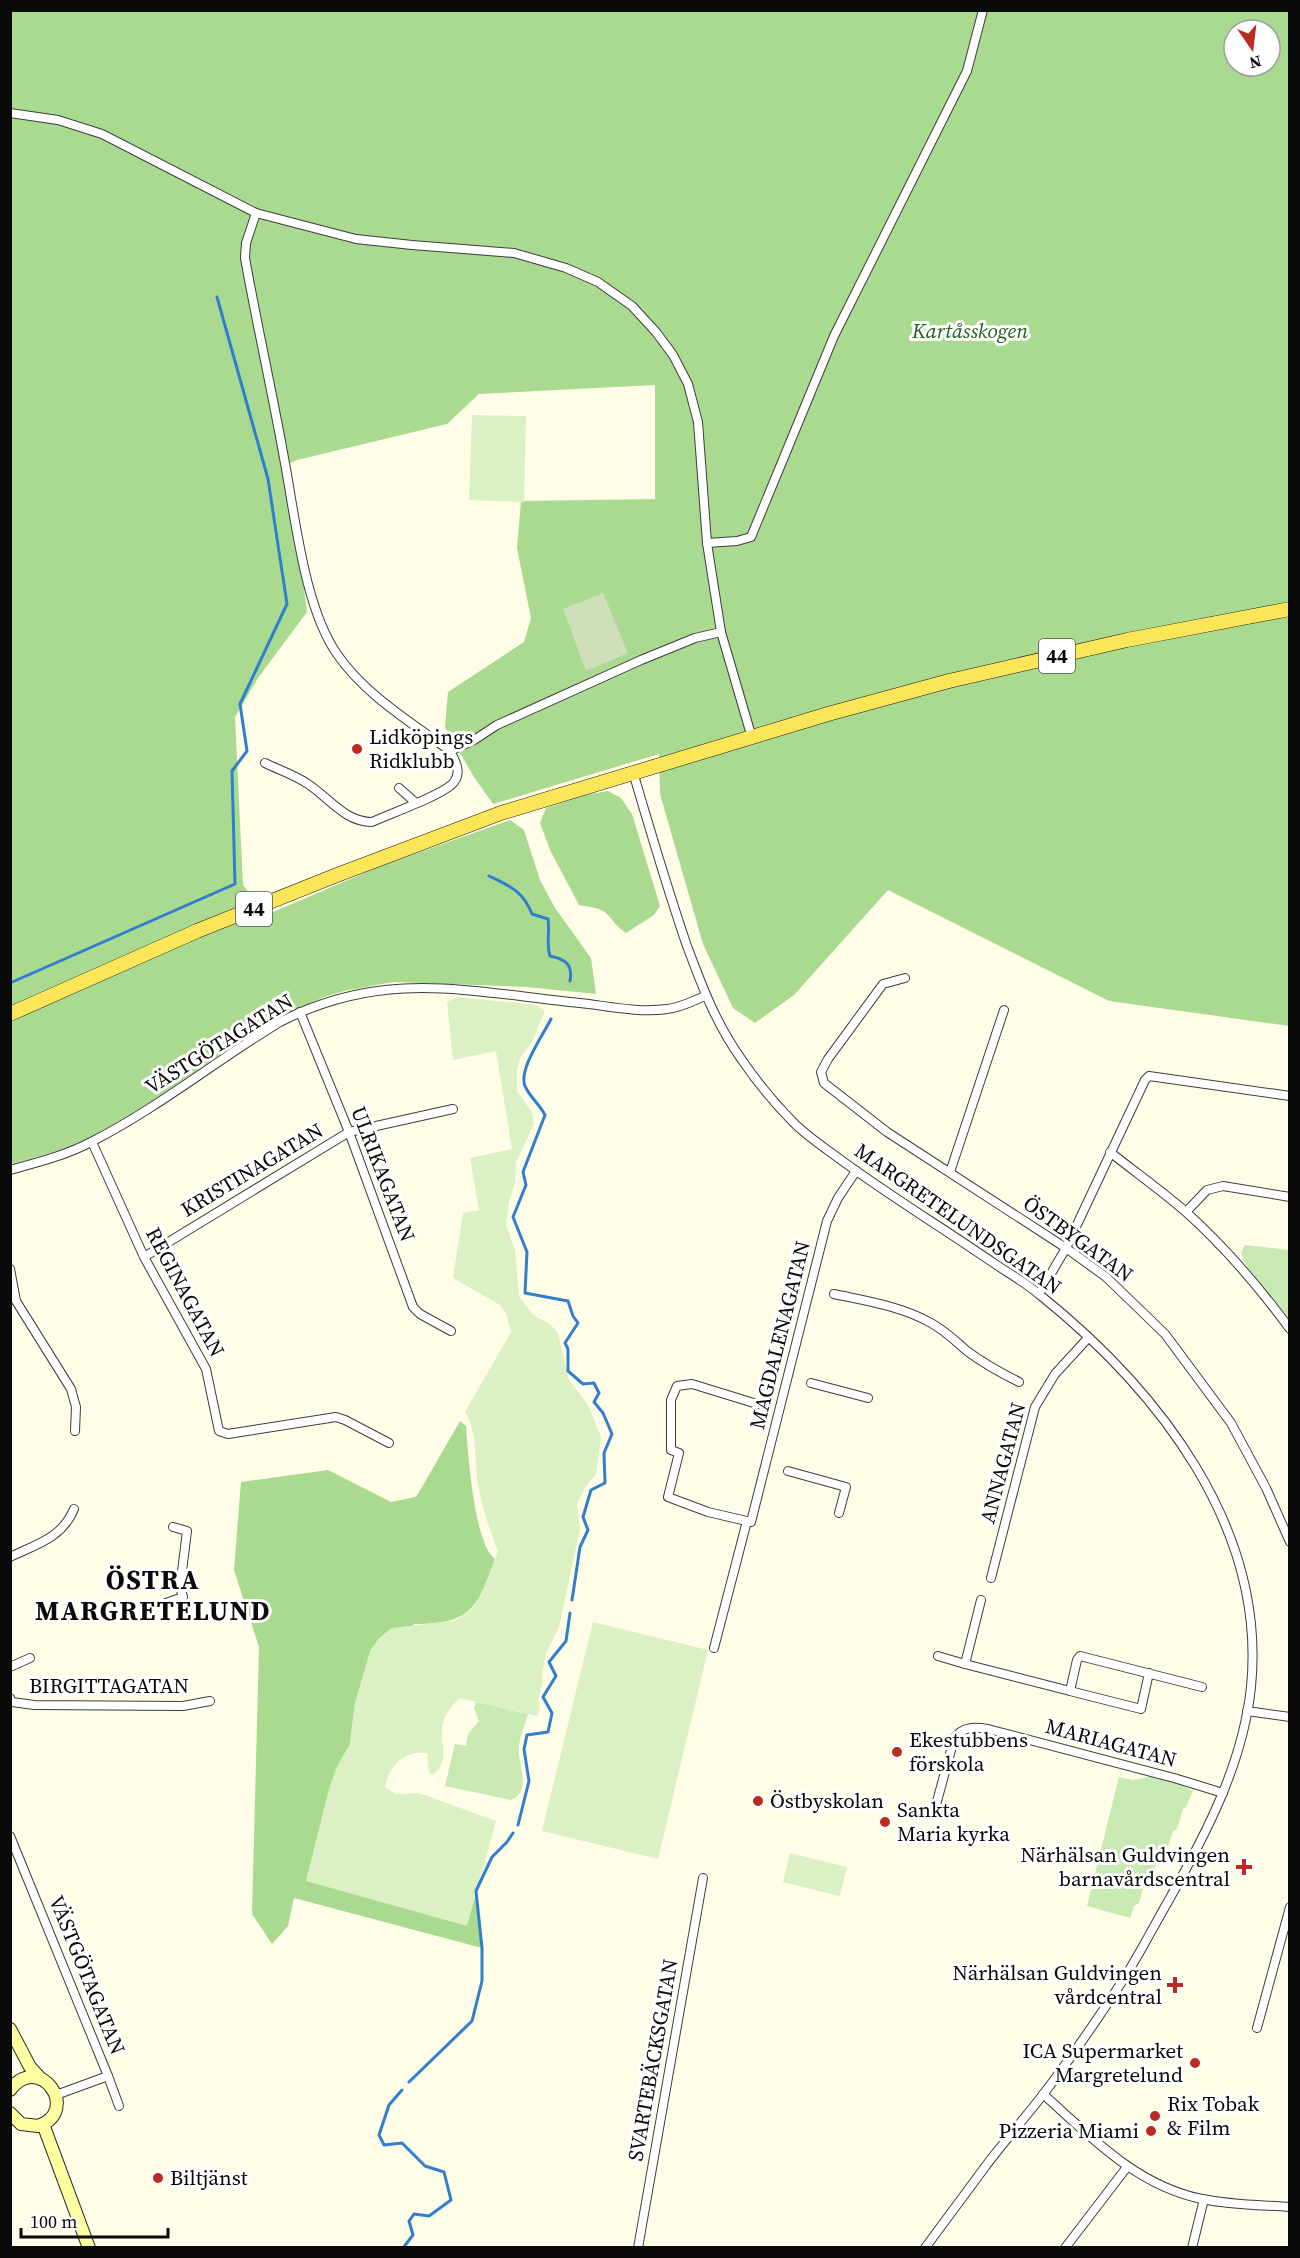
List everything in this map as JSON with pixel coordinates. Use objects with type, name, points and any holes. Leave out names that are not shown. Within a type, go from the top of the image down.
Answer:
[{"type":"main road","name":"44","points":[[10,1014],[197,931],[501,813],[828,714],[949,681],[1127,640],[1290,609]]},
{"type":"main road","points":[[10,2029],[30,2067],[53,2088],[56,2096],[55,2112],[43,2124],[26,2126],[16,2121],[10,2113]]},
{"type":"main road","points":[[10,2073],[11,2089]]},
{"type":"main road","points":[[11,2089],[25,2078],[41,2079]]},
{"type":"main road","points":[[43,2124],[89,2247]]},
{"type":"street","points":[[707,543],[737,541],[751,537],[834,336],[967,71],[983,10]]},
{"type":"street","points":[[10,113],[58,120],[102,134],[256,213],[356,238],[514,253],[566,268],[598,282],[632,306],[674,355],[688,384],[698,422],[707,543],[721,632],[753,738]]},
{"type":"street","points":[[256,213],[246,243],[245,258],[313,602],[337,655],[397,713],[450,751],[457,764],[458,773],[455,782],[445,790],[372,822],[360,822],[350,817],[307,783],[265,763]]},
{"type":"street","points":[[450,751],[474,740],[497,725],[610,674],[695,638],[721,632]]},
{"type":"street","name":"MARGRETELUNDSGATAN","points":[[633,772],[674,908],[705,996],[726,1038],[793,1122],[856,1171],[1039,1294],[1088,1338],[1143,1393],[1199,1471],[1224,1521],[1240,1570],[1250,1618],[1252,1664],[1248,1711],[1223,1793],[1197,1850],[1126,1974],[1043,2094],[925,2247]]},
{"type":"street","points":[[399,788],[416,802]]},
{"type":"street","name":"ÖSTBYGATAN","points":[[905,978],[883,984],[828,1059],[821,1072],[824,1083],[887,1132],[1106,1277],[1165,1334],[1209,1392],[1251,1458],[1290,1542]]},
{"type":"street","name":"VÄSTGÖTAGATAN","points":[[10,1170],[65,1154],[92,1142],[139,1115],[264,1032],[300,1012],[326,1002],[365,992],[413,987],[464,990],[633,1009],[667,1009],[705,996]]},
{"type":"street","points":[[950,1172],[1004,1010]]},
{"type":"street","name":"ULRIKAGATAN","points":[[300,1012],[349,1132],[414,1307],[420,1314],[451,1331]]},
{"type":"street","points":[[1039,1294],[1065,1248],[1149,1076],[1290,1096]]},
{"type":"street","name":"KRISTINAGATAN","points":[[144,1257],[349,1132],[453,1109]]},
{"type":"street","name":"REGINAGATAN","points":[[92,1142],[144,1257],[206,1369],[219,1431],[228,1434],[336,1418],[389,1443]]},
{"type":"street","points":[[1110,1152],[1186,1212],[1249,1276],[1290,1329]]},
{"type":"street","name":"MAGDALENAGATAN","points":[[714,1648],[827,1221],[838,1198],[856,1171]]},
{"type":"street","points":[[1186,1212],[1207,1190],[1223,1186],[1290,1197]]},
{"type":"street","points":[[10,1269],[13,1302],[71,1389],[75,1407],[75,1431]]},
{"type":"street","points":[[834,1294],[890,1307],[930,1322],[953,1336],[981,1360],[1019,1382]]},
{"type":"street","name":"ANNAGATAN","points":[[991,1578],[1035,1407],[1055,1374],[1088,1338]]},
{"type":"street","points":[[811,1383],[868,1398]]},
{"type":"street","points":[[750,1518],[716,1514],[668,1497],[679,1453],[671,1450],[671,1400],[677,1386],[692,1384],[757,1404]]},
{"type":"street","points":[[788,1471],[846,1487],[839,1513]]},
{"type":"street","points":[[10,1557],[59,1533],[70,1520],[74,1509]]},
{"type":"street","points":[[166,1603],[183,1597],[180,1587],[187,1531],[173,1527]]},
{"type":"street","points":[[966,1664],[981,1600]]},
{"type":"street","points":[[938,1656],[1141,1709],[1149,1673]]},
{"type":"street","points":[[1070,1691],[1080,1656],[1202,1687]]},
{"type":"street","name":"BIRGITTAGATAN","points":[[10,1667],[30,1658]]},
{"type":"street","name":"BIRGITTAGATAN","points":[[10,1698],[17,1704],[34,1705],[183,1706],[210,1701]]},
{"type":"street","points":[[1248,1711],[1290,1717]]},
{"type":"street","name":"MARIAGATAN","points":[[936,1805],[954,1739],[958,1733],[970,1728],[988,1729],[1223,1793]]},
{"type":"street","name":"VÄSTGÖTAGATAN","points":[[10,1836],[108,2076],[56,2096]]},
{"type":"street","name":"SVARTEBÄCKSGATAN","points":[[638,2247],[703,1878]]},
{"type":"street","points":[[1257,2028],[1290,1907]]},
{"type":"street","points":[[108,2076],[119,2106]]},
{"type":"street","points":[[1043,2094],[1127,2167],[1166,2187],[1204,2199],[1290,2207]]},
{"type":"street","points":[[1065,2247],[1127,2167]]},
{"type":"street","points":[[1192,2247],[1204,2199]]},
{"type":"green space","name":"Kartåsskogen","points":[[11,11],[1289,11],[1289,1026],[1109,1001],[888,890],[794,995],[755,1023],[733,1008],[703,944],[660,794],[659,754],[493,804],[474,777],[445,727],[448,692],[524,642],[531,618],[517,548],[521,501],[655,499],[655,385],[479,394],[447,424],[288,464],[307,612],[258,678],[235,717],[243,885],[266,915],[381,866],[510,820],[524,830],[540,880],[555,908],[591,958],[596,994],[527,987],[393,982],[344,991],[324,997],[278,1018],[113,1125],[60,1150],[11,1164]]},
{"type":"green space","points":[[472,415],[526,416],[524,502],[469,500]]},
{"type":"green space","points":[[603,593],[628,653],[586,671],[563,609]]},
{"type":"green space","points":[[608,791],[621,798],[632,814],[660,906],[654,915],[626,933],[602,910],[579,905],[550,850],[540,823],[546,808],[585,795]]},
{"type":"green space","points":[[457,997],[537,1005],[545,1011],[531,1044],[520,1058],[517,1071],[517,1091],[532,1112],[534,1124],[516,1162],[515,1183],[509,1201],[506,1225],[515,1250],[519,1296],[533,1315],[550,1324],[558,1333],[569,1380],[588,1405],[601,1437],[596,1474],[585,1487],[577,1505],[580,1529],[559,1627],[546,1653],[543,1683],[538,1699],[540,1710],[537,1716],[459,1698],[449,1710],[444,1721],[443,1757],[439,1769],[433,1775],[429,1772],[427,1753],[411,1754],[394,1766],[387,1779],[385,1787],[395,1794],[419,1793],[496,1821],[467,1926],[306,1881],[329,1789],[336,1769],[350,1744],[355,1703],[370,1651],[379,1638],[392,1628],[455,1621],[471,1610],[481,1595],[498,1551],[481,1497],[477,1480],[474,1438],[465,1412],[511,1332],[506,1313],[500,1305],[453,1278],[463,1213],[479,1210],[470,1158],[512,1149],[496,1051],[453,1060],[447,1002]]},
{"type":"green space","points":[[1245,1245],[1289,1250],[1289,1319],[1245,1264],[1241,1253]]},
{"type":"green space","points":[[460,1421],[466,1426],[477,1517],[488,1550],[495,1559],[483,1590],[469,1610],[460,1617],[448,1621],[414,1624],[362,1682],[355,1703],[350,1744],[336,1769],[466,1926],[476,1891],[482,1948],[294,1898],[288,1926],[272,1944],[252,1914],[259,1647],[234,1570],[241,1482],[328,1470],[391,1502],[415,1497]]},
{"type":"green space","points":[[593,1622],[708,1650],[658,1859],[542,1831]]},
{"type":"green space","points":[[476,1702],[528,1714],[519,1747],[523,1783],[518,1796],[511,1800],[445,1786],[455,1744],[466,1746],[468,1734],[479,1721],[474,1708]]},
{"type":"green space","points":[[1153,1776],[1173,1781],[1193,1791],[1183,1809],[1177,1829],[1173,1831],[1167,1849],[1158,1858],[1153,1878],[1145,1882],[1139,1903],[1134,1906],[1130,1918],[1087,1906],[1119,1777],[1133,1780]]},
{"type":"green space","points":[[790,1853],[847,1867],[840,1896],[783,1882]]},
{"type":"waterway","points":[[10,983],[235,884],[232,771],[247,751],[240,704],[287,604],[268,479],[217,297]]},
{"type":"waterway","points":[[489,876],[509,886],[520,895],[532,914],[548,919],[550,956],[567,963],[571,975],[570,981]]},
{"type":"waterway","points":[[551,1019],[527,1064],[525,1073],[526,1088],[545,1115],[523,1172],[526,1185],[513,1217],[527,1252],[525,1293],[568,1301],[578,1323],[565,1343],[568,1349],[568,1371],[583,1384],[594,1383],[599,1393],[594,1402],[603,1413],[612,1434],[604,1453],[605,1483],[591,1490],[583,1517],[588,1530],[580,1547],[572,1600]]},
{"type":"waterway","points":[[518,1825],[529,1781],[524,1749],[527,1735],[548,1732],[552,1713],[543,1697],[556,1676],[549,1662],[566,1641],[570,1613]]},
{"type":"waterway","points":[[409,2082],[472,2021],[482,1981],[482,1948],[476,1891],[492,1857],[513,1833]]},
{"type":"waterway","points":[[402,2090],[389,2105],[379,2135],[384,2145],[402,2143],[425,2166],[444,2172],[451,2200],[429,2216],[414,2214],[409,2221],[413,2235],[403,2248]]},
{"type":"place","name":"Lidköpings Ridklubb","points":[[357,749]]},
{"type":"place","name":"Ekestubbens förskola","points":[[897,1752]]},
{"type":"place","name":"Östbyskolan","points":[[758,1801]]},
{"type":"place","name":"Sankta Maria kyrka","points":[[885,1822]]},
{"type":"place","name":"Närhälsan Guldvingen barnavårdscentral","points":[[1244,1867]]},
{"type":"place","name":"Närhälsan Guldvingen vårdcentral","points":[[1175,1985]]},
{"type":"place","name":"ICA Supermarket Margretelund","points":[[1195,2063]]},
{"type":"place","name":"Rix Tobak & Film","points":[[1155,2116]]},
{"type":"place","name":"Pizzeria Miami","points":[[1151,2131]]},
{"type":"place","name":"Biltjänst","points":[[158,2178]]},
{"type":"district","name":"ÖSTRA MARGRETELUND","points":[[153,1596]]}]
